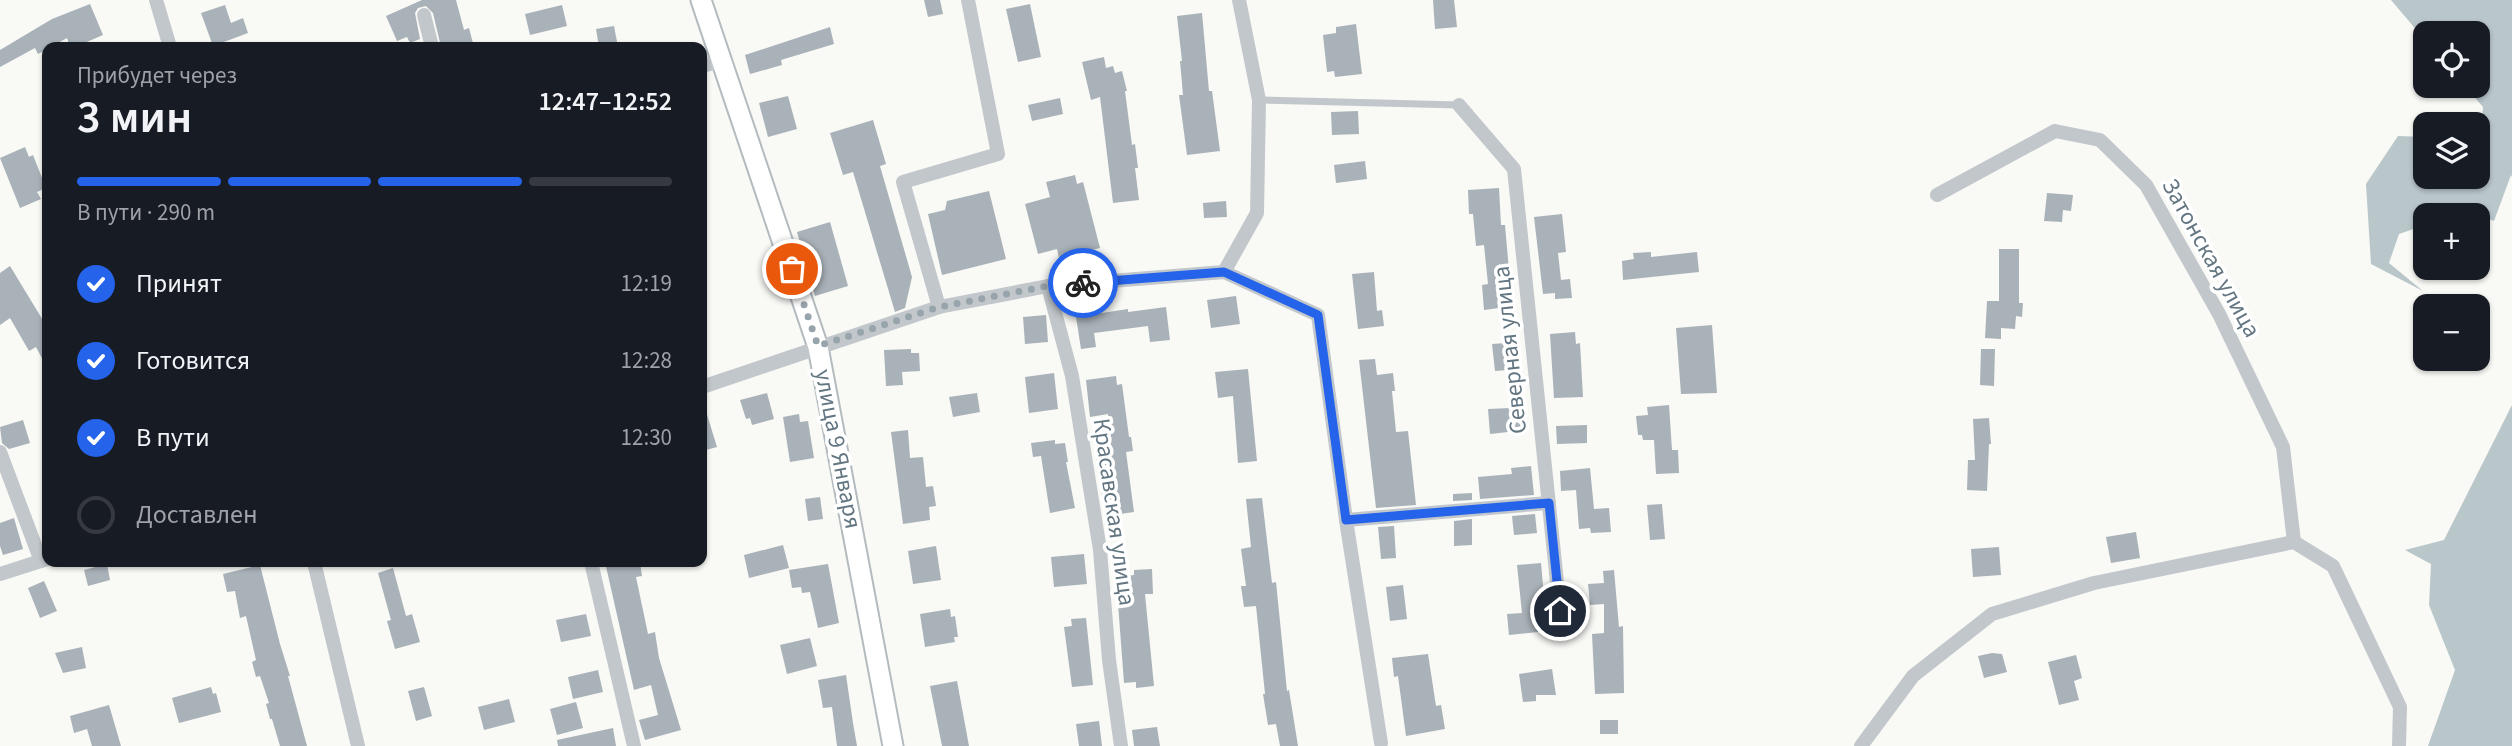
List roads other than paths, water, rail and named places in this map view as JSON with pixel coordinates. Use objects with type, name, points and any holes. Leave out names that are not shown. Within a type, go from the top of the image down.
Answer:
[{"type":"street","points":[[156,0],[169,42]]},
{"type":"street","name":"улица 9 Января","points":[[701,0],[818,346],[893,746]]},
{"type":"street","points":[[939,307],[902,182],[998,155],[968,0]]},
{"type":"street","points":[[1224,272],[1256,213],[1259,100],[1239,0]]},
{"type":"street","points":[[424,15],[431,42]]},
{"type":"street","points":[[707,65],[722,61]]},
{"type":"street","name":"Северная улица","points":[[1459,105],[1514,169],[1560,611]]},
{"type":"street","name":"Затонская улица","points":[[1937,195],[2054,131],[2100,140],[2146,185],[2219,314],[2283,447],[2294,542]]},
{"type":"street","points":[[707,385],[939,307],[1048,286],[1224,272],[1318,315],[1346,520],[1381,743]]},
{"type":"street","name":"Красавская улица","points":[[1048,286],[1072,376],[1100,551],[1109,660],[1121,746]]},
{"type":"street","points":[[0,452],[42,555]]},
{"type":"street","points":[[1346,520],[1549,503]]},
{"type":"street","points":[[1861,746],[1913,677],[1992,614],[2094,583],[2294,542],[2333,566],[2400,707],[2399,746]]},
{"type":"street","points":[[0,574],[42,561]]},
{"type":"street","points":[[315,567],[358,746]]},
{"type":"street","points":[[593,567],[634,746]]},
{"type":"lane","points":[[1259,100],[1459,105]]}]
